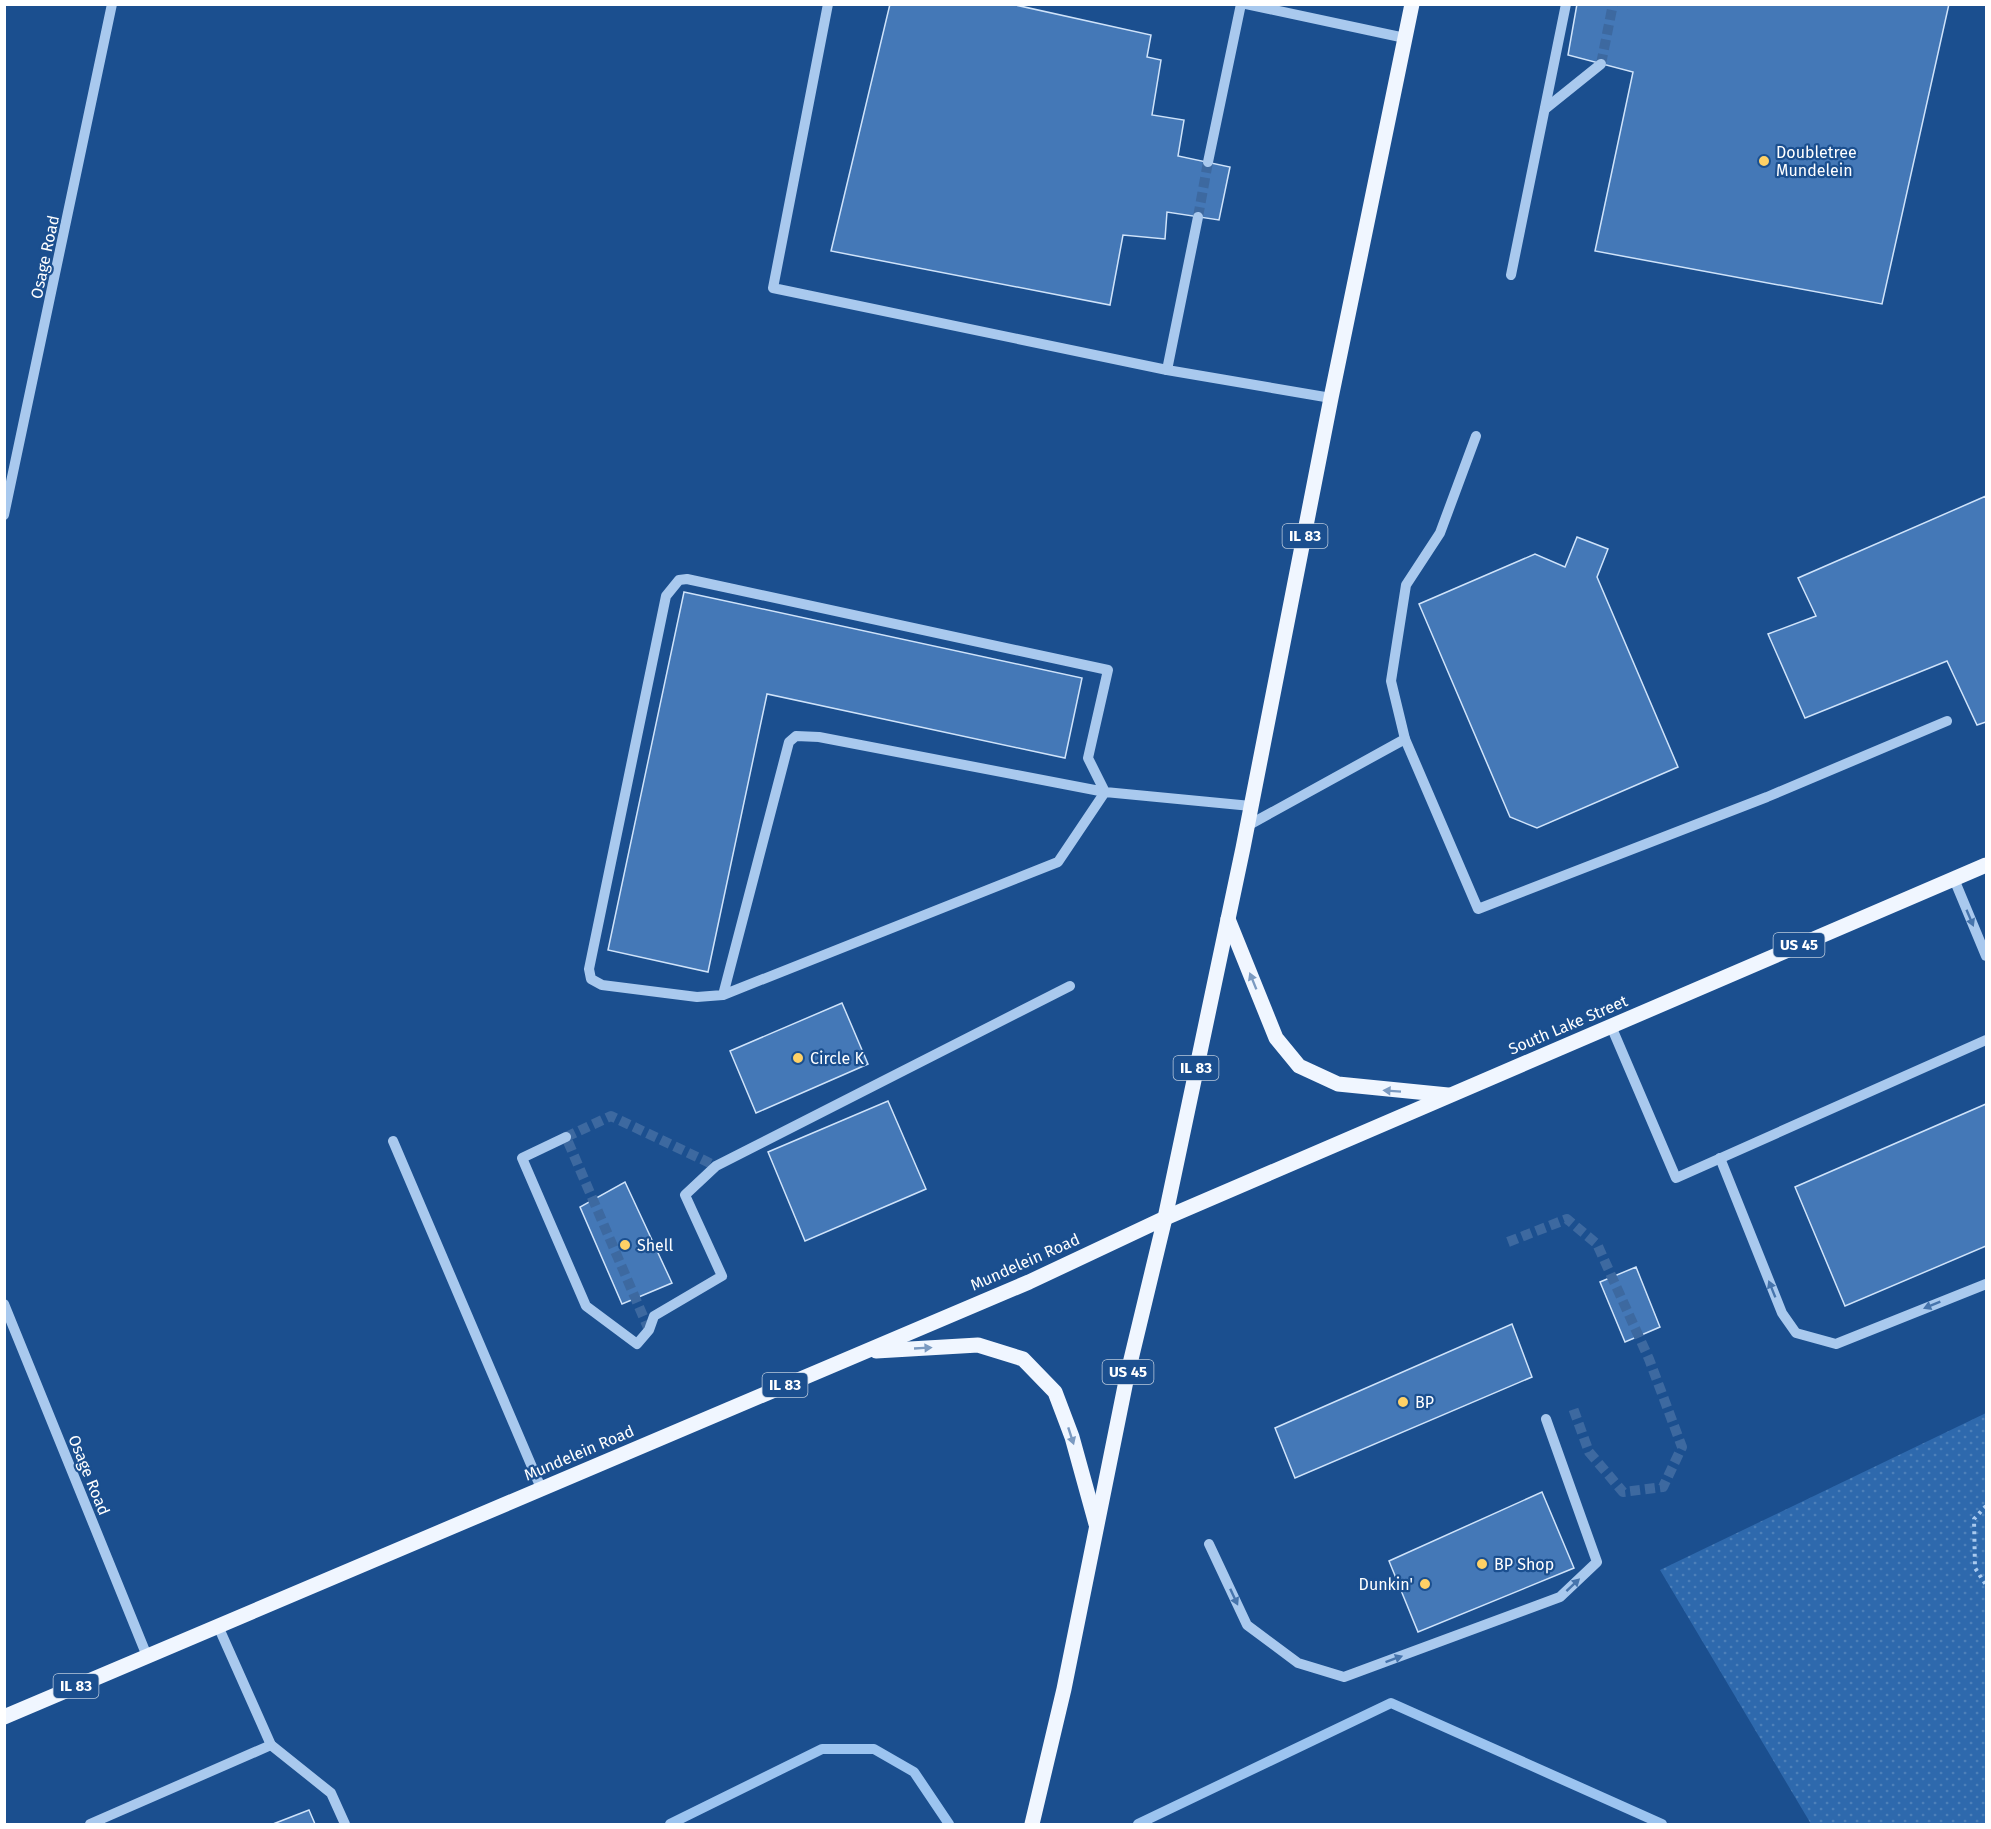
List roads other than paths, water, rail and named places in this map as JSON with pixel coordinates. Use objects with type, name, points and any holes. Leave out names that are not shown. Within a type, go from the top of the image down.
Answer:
[{"type":"main road","name":"IL 83","points":[[1165,1218],[1247,826],[1331,398],[1413,4]]},
{"type":"main road","name":"South Lake Street","points":[[1165,1218],[1986,865]]},
{"type":"main road","points":[[1228,919],[1276,1038],[1299,1066],[1338,1084],[1451,1095]]},
{"type":"main road","name":"Mundelein Road","points":[[4,1717],[1029,1282],[1165,1218]]},
{"type":"main road","name":"US 45","points":[[1032,1824],[1064,1689],[1127,1376],[1165,1218]]},
{"type":"main road","points":[[865,1351],[978,1345],[1023,1359],[1055,1392],[1072,1437],[1097,1526]]},
{"type":"street","name":"Osage Road","points":[[4,515],[112,4]]},
{"type":"street","points":[[828,4],[773,288],[1167,370],[1331,398]]},
{"type":"street","points":[[1208,162],[1241,4]]},
{"type":"street","points":[[1246,4],[1405,38]]},
{"type":"street","points":[[1511,275],[1566,4]]},
{"type":"street","points":[[1545,109],[1602,64]]},
{"type":"street","points":[[1167,370],[1198,217]]},
{"type":"street","points":[[1476,435],[1440,533],[1406,585],[1391,681],[1405,739],[1478,909],[1767,797],[1947,721]]},
{"type":"street","points":[[687,579],[1108,670],[1088,758],[1105,792],[1058,862],[723,994],[697,997],[602,985],[591,978],[589,969],[666,596],[679,580],[687,579]]},
{"type":"street","points":[[723,994],[789,742],[796,736],[819,737],[1105,792],[1251,806]]},
{"type":"street","points":[[1247,826],[1405,739]]},
{"type":"street","points":[[1954,879],[1986,956]]},
{"type":"street","points":[[566,1137],[522,1158],[586,1306],[637,1344],[649,1330],[654,1316],[722,1276],[685,1195],[716,1166],[1070,986]]},
{"type":"street","points":[[1611,1026],[1676,1178],[1986,1040]]},
{"type":"street","points":[[393,1141],[541,1488]]},
{"type":"street","points":[[1720,1158],[1782,1313],[1796,1333],[1836,1344],[1986,1284]]},
{"type":"street","name":"Osage Road","points":[[4,1304],[10,1331],[147,1656]]},
{"type":"street","points":[[1209,1544],[1247,1625],[1298,1662],[1344,1677],[1423,1648],[1560,1597],[1597,1562],[1546,1419]]},
{"type":"street","points":[[218,1626],[271,1745],[331,1793],[345,1824]]},
{"type":"street","points":[[90,1824],[271,1745]]},
{"type":"waterway","points":[[1138,1824],[1391,1703],[1662,1824]]},
{"type":"waterway","points":[[670,1824],[822,1749],[874,1749],[914,1772],[949,1824]]},
{"type":"tunnel","points":[[1601,64],[1613,4]]},
{"type":"tunnel","points":[[1198,217],[1208,162]]},
{"type":"tunnel","points":[[649,1330],[566,1137],[611,1116],[716,1166]]},
{"type":"tunnel","points":[[1508,1242],[1567,1219],[1597,1244],[1649,1359],[1682,1447],[1663,1487],[1623,1492],[1589,1452],[1573,1408]]},
{"type":"place","name":"Doubletree Mundelein","points":[[1764,161]]},
{"type":"place","name":"Circle K","points":[[798,1058]]},
{"type":"place","name":"Shell","points":[[625,1245]]},
{"type":"place","name":"BP","points":[[1403,1402]]},
{"type":"place","name":"BP Shop","points":[[1482,1564]]},
{"type":"place","name":"Dunkin'","points":[[1425,1584]]}]
